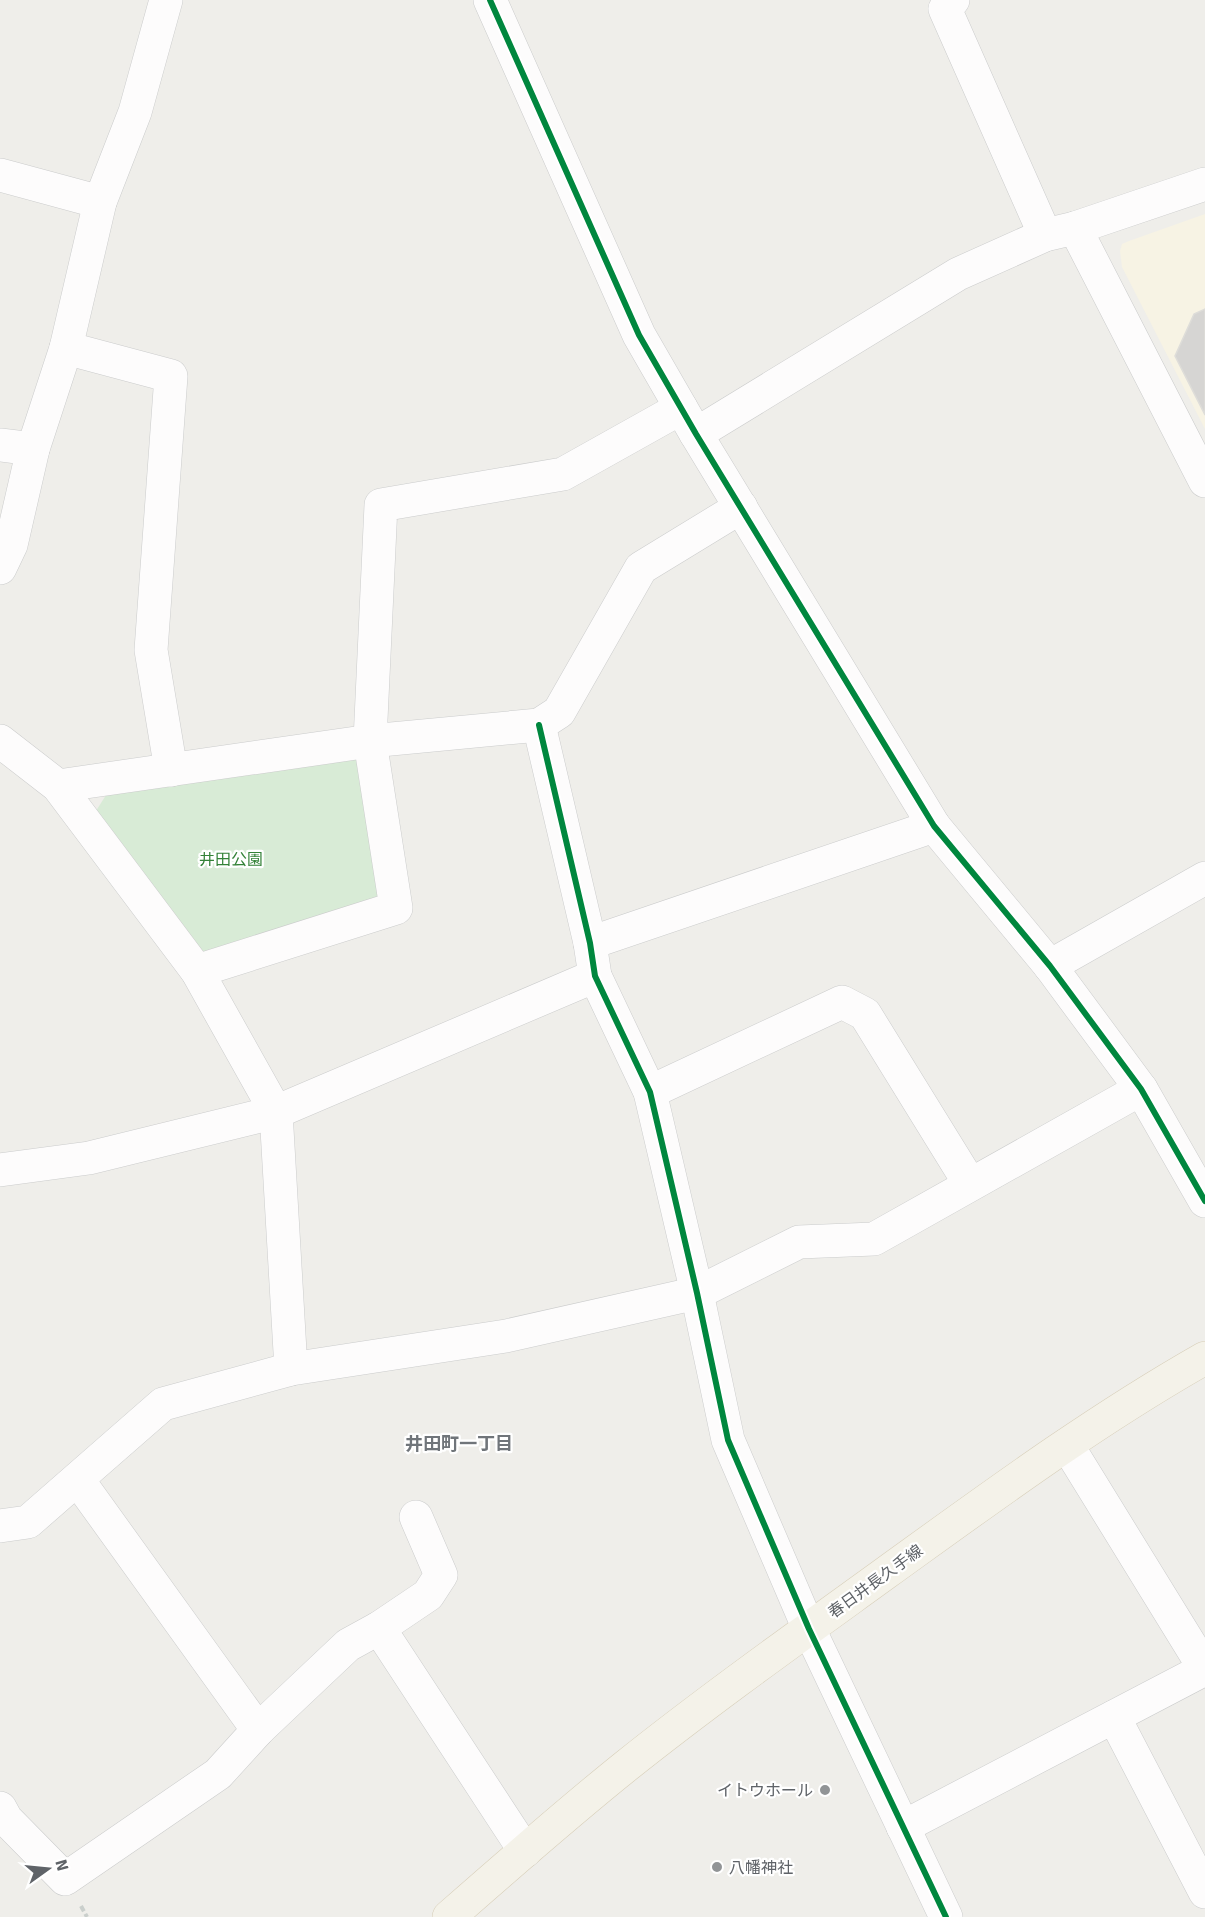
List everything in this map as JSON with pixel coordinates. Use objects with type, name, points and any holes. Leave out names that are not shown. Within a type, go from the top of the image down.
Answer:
[{"type":"main road","name":"春日井長久手線","points":[[449,1917],[626,1766],[809,1629],[960,1519],[1067,1445],[1148,1390],[1205,1358]]},
{"type":"street","points":[[0,568],[11,545],[33,449],[66,348],[100,202],[135,112],[166,0]]},
{"type":"street","points":[[490,0],[639,335],[688,421],[934,826],[1050,966],[1141,1089],[1205,1201]]},
{"type":"street","points":[[953,0],[945,9],[1060,232],[1205,481]]},
{"type":"street","points":[[0,176],[100,202]]},
{"type":"street","points":[[197,971],[396,908],[370,741],[381,505],[563,474],[688,421],[958,274],[1060,232],[1205,184]]},
{"type":"street","points":[[66,348],[171,376],[152,650],[171,770]]},
{"type":"street","points":[[0,445],[33,449]]},
{"type":"street","points":[[58,786],[370,741],[539,725],[559,712],[641,568],[741,507]]},
{"type":"street","points":[[539,725],[590,943],[595,976],[650,1092],[697,1293],[728,1440],[809,1629],[946,1917]]},
{"type":"street","points":[[0,741],[58,786],[197,971],[276,1113],[291,1369]]},
{"type":"street","points":[[590,943],[934,826]]},
{"type":"street","points":[[1050,966],[1205,878]]},
{"type":"street","points":[[0,1170],[89,1158],[276,1113],[595,976]]},
{"type":"street","points":[[650,1092],[842,1002],[865,1014],[970,1184]]},
{"type":"street","points":[[0,1526],[28,1522],[164,1404],[291,1369],[506,1336],[697,1293],[800,1242],[874,1239],[1141,1089]]},
{"type":"street","points":[[903,1827],[1205,1669],[1067,1445]]},
{"type":"street","points":[[78,1480],[258,1730]]},
{"type":"street","points":[[0,1808],[6,1819],[65,1879],[218,1774],[258,1730],[348,1645],[379,1628],[428,1594],[441,1575],[416,1517]]},
{"type":"street","points":[[379,1628],[525,1851]]},
{"type":"street","points":[[1114,1717],[1205,1892]]},
{"type":"shaded area","points":[[1205,214],[1205,429],[1122,267],[1120,251],[1122,244]]},
{"type":"green space","name":"井田公園","points":[[360,758],[383,900],[199,955],[94,814],[108,792]]},
{"type":"building","points":[[1205,309],[1205,415],[1175,356],[1194,314]]},
{"type":"cycle path","points":[[490,0],[639,335],[696,434],[934,826],[1050,966],[1141,1089],[1205,1201]]},
{"type":"cycle path","points":[[539,725],[590,943],[595,976],[650,1092],[697,1293],[728,1440],[809,1629],[946,1917]]},
{"type":"place","name":"イトウホール","points":[[825,1790]]},
{"type":"place","name":"八幡神社","points":[[717,1867]]},
{"type":"district","name":"井田町一丁目","points":[[459,1444]]}]
